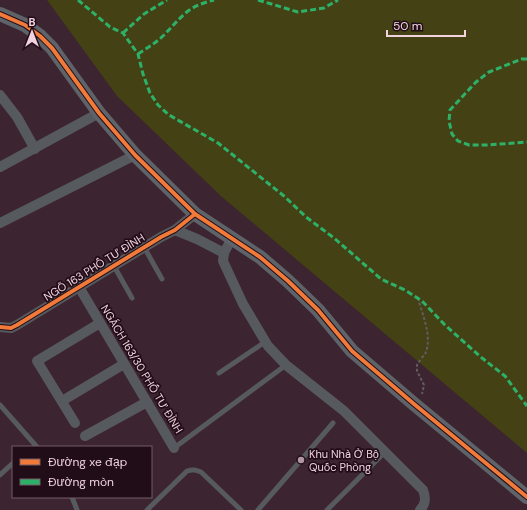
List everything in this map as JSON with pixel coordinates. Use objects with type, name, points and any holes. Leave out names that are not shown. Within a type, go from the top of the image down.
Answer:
[{"type":"street","points":[[0,14],[25,25],[40,36],[52,48],[99,113],[135,155],[195,214],[260,257],[318,310],[352,351],[527,497]]},
{"type":"street","points":[[0,95],[17,117],[35,149]]},
{"type":"street","points":[[0,167],[99,113]]},
{"type":"street","points":[[0,223],[135,155]]},
{"type":"street","name":"NGÕ 163 PHỐ TƯ ĐÌNH","points":[[0,327],[6,328],[14,326],[144,247],[175,230],[195,214]]},
{"type":"street","points":[[175,230],[224,252]]},
{"type":"street","points":[[232,238],[224,252],[223,261],[243,304],[265,342],[286,365],[344,411],[423,490],[425,503],[420,510]]},
{"type":"street","name":"NGÁCH 163/30 PHỐ TƯ ĐÌNH","points":[[79,287],[174,448]]},
{"type":"street","points":[[75,423],[38,361],[100,323]]},
{"type":"street","points":[[62,401],[124,364]]},
{"type":"street","points":[[85,436],[147,402]]},
{"type":"lane","points":[[144,247],[162,279]]},
{"type":"lane","points":[[114,266],[132,298]]},
{"type":"lane","points":[[219,373],[265,342]]},
{"type":"lane","name":"NGÁCH 163/30 PHỐ TƯ ĐÌNH","points":[[174,448],[286,365]]},
{"type":"lane","points":[[0,404],[34,446]]},
{"type":"lane","points":[[258,510],[333,423]]},
{"type":"lane","points":[[327,510],[385,452]]},
{"type":"lane","points":[[0,474],[12,464]]},
{"type":"lane","points":[[147,510],[187,471],[196,470],[201,472],[241,510]]},
{"type":"lane","points":[[72,498],[77,510]]},
{"type":"path","points":[[418,298],[426,323],[427,335],[425,353],[417,365],[417,371],[424,385],[422,394]]},
{"type":"shaded area","points":[[47,0],[527,0],[527,453],[222,197],[117,96]]},
{"type":"marked path","points":[[78,0],[110,27],[123,33],[138,54],[150,93],[158,105],[169,115],[218,143],[284,196],[306,217],[334,238],[381,279],[405,290],[422,301],[444,324],[482,358],[505,376],[527,406]]},
{"type":"marked path","points":[[123,33],[144,14],[167,0]]},
{"type":"marked path","points":[[138,54],[161,38],[188,11],[198,5],[214,0]]},
{"type":"marked path","points":[[258,0],[298,12],[324,8],[338,0]]},
{"type":"marked path","points":[[527,59],[522,59],[489,72],[476,82],[450,110],[449,121],[452,134],[458,141],[469,145],[527,142]]},
{"type":"cycle path","points":[[0,14],[25,25],[40,36],[52,48],[99,113],[135,155],[195,214],[260,257],[318,310],[352,351],[527,497]]},
{"type":"cycle path","points":[[0,327],[11,328],[17,325],[161,237],[175,230],[195,214]]},
{"type":"place","name":"Khu Nhà Ở Bộ Quốc Phòng","points":[[301,460]]}]
